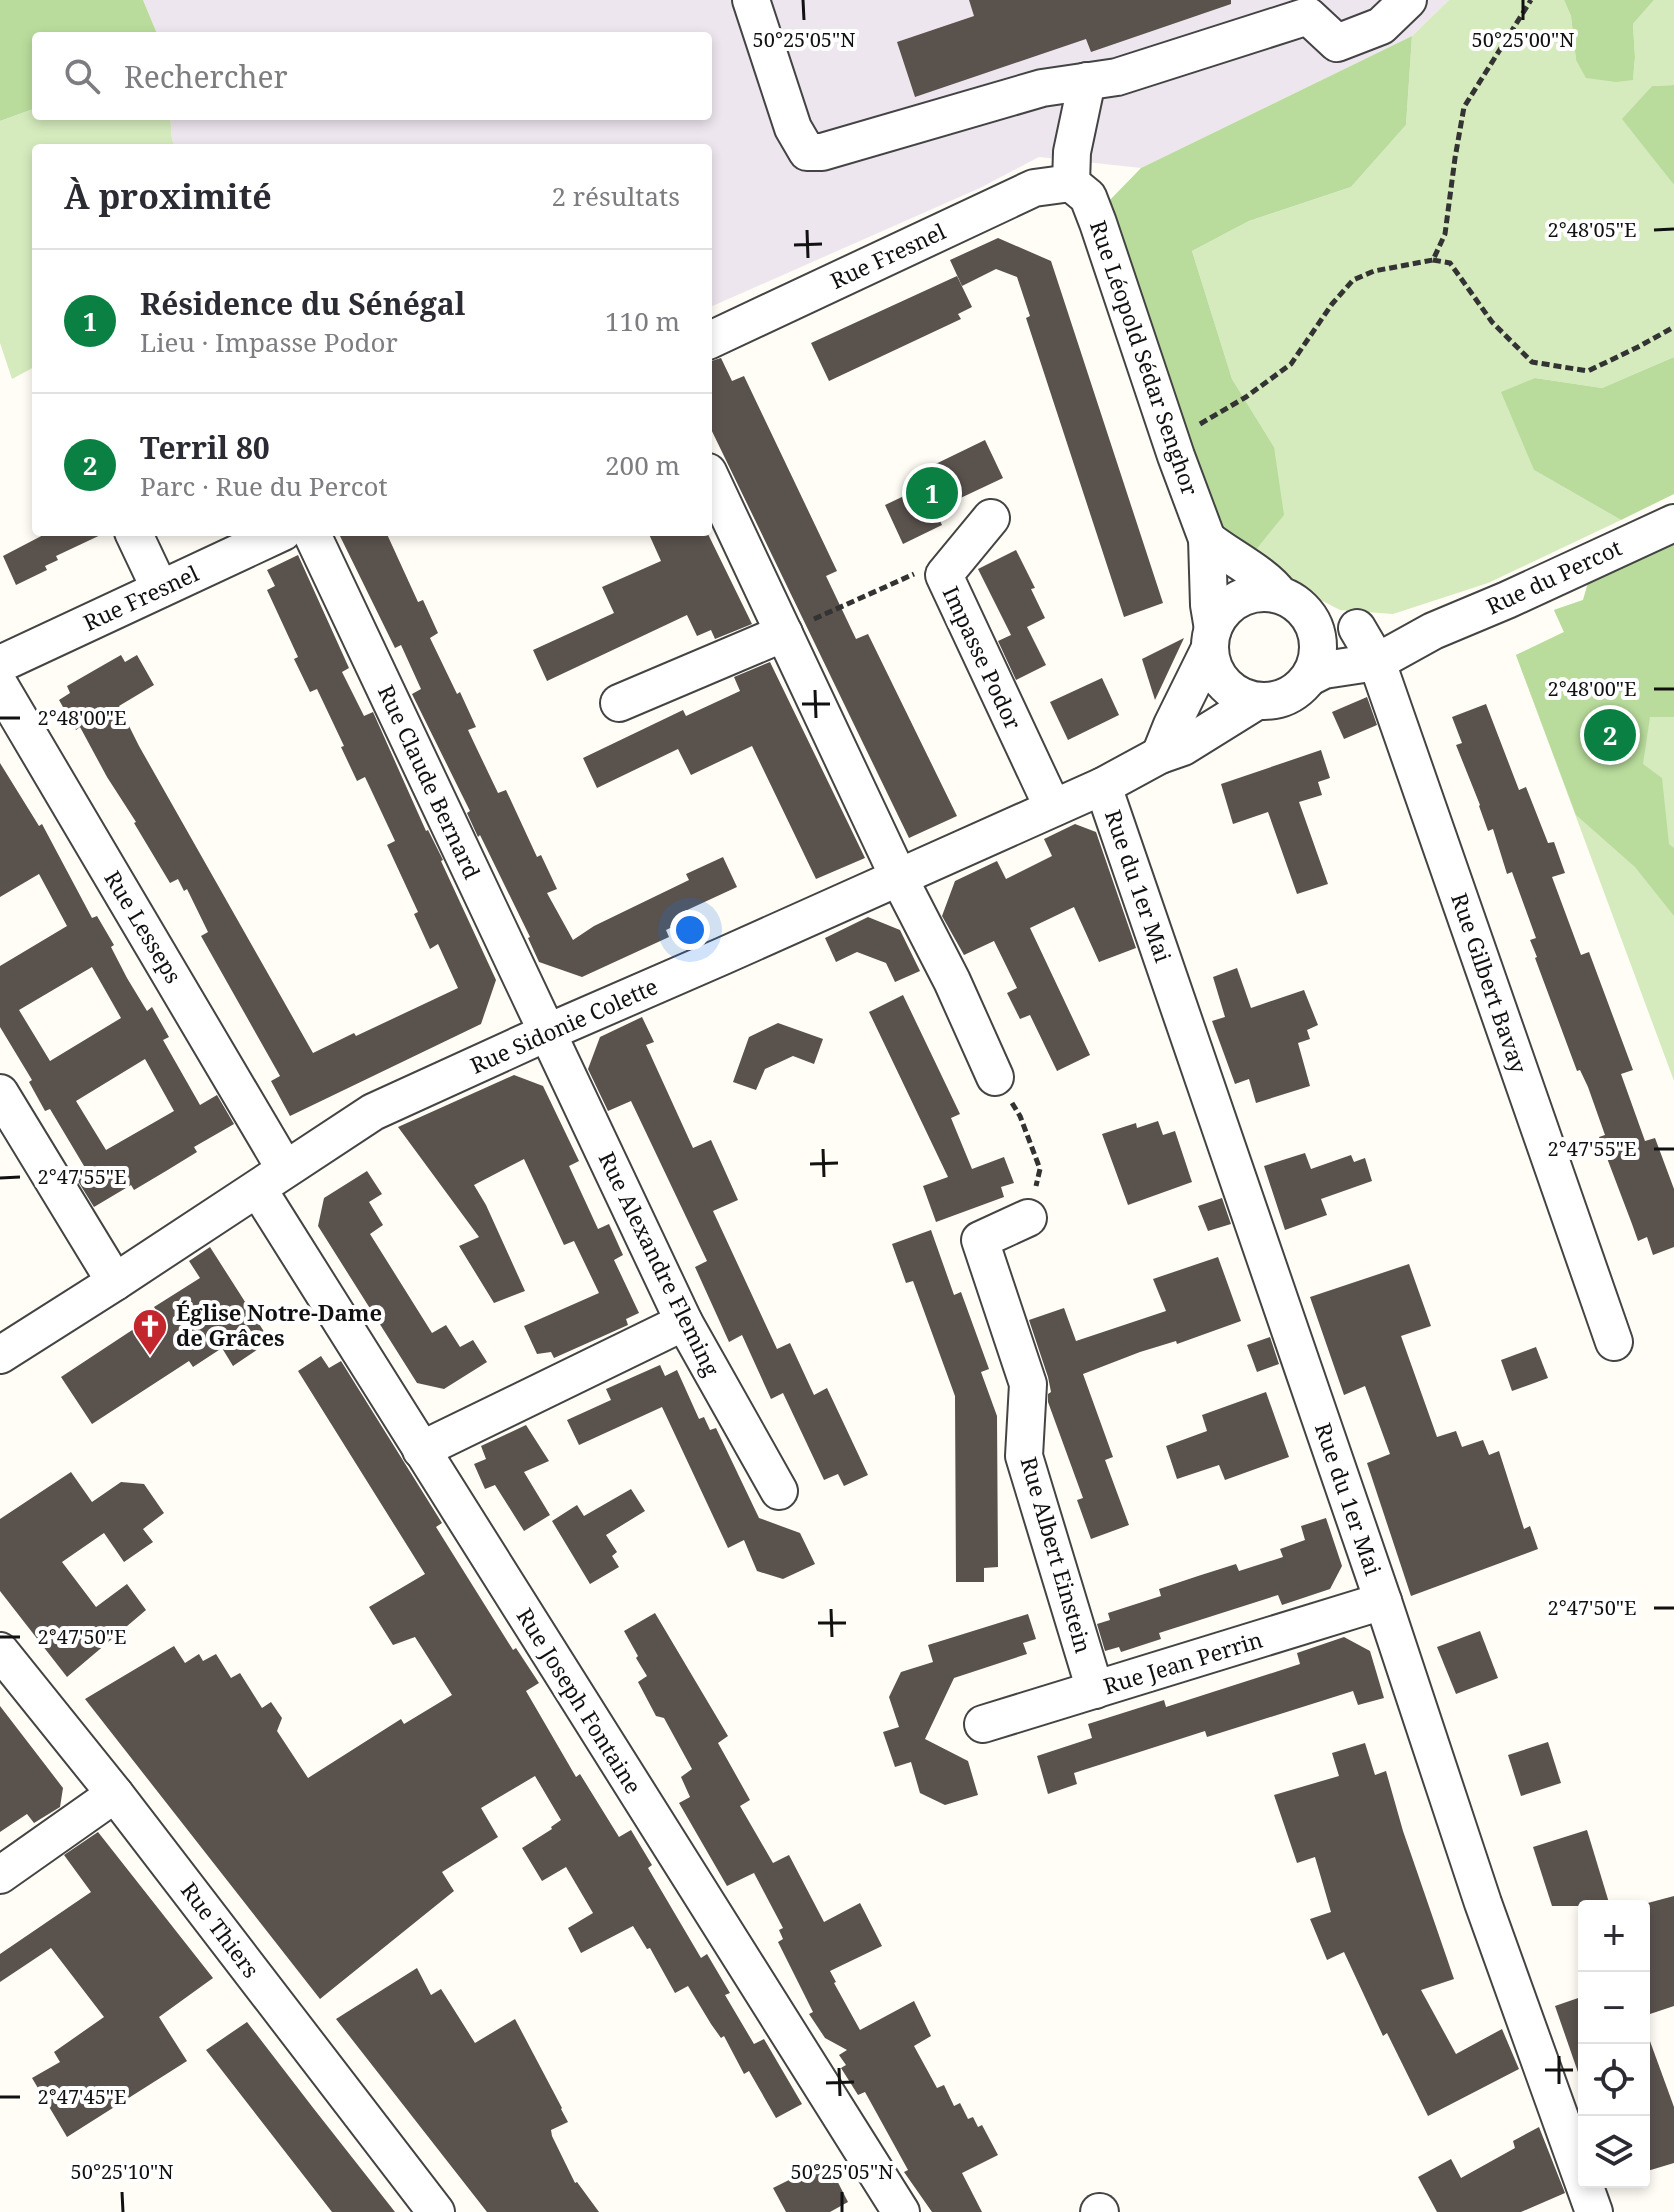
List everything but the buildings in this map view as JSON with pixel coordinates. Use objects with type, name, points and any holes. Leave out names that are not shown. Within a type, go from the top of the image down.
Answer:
[{"type":"street","points":[[751,0],[793,128],[807,152],[822,152],[1042,88],[1117,77],[1308,16],[1337,43],[1381,26],[1408,0]]},
{"type":"street","points":[[1071,183],[1072,152],[1087,81]]},
{"type":"street","name":"Rue Fresnel","points":[[712,339],[1034,188],[1071,183]]},
{"type":"street","name":"Rue Léopold Sédar Senghor","points":[[1071,183],[1088,197],[1093,210],[1207,539],[1212,639]]},
{"type":"street","points":[[712,480],[995,1077]]},
{"type":"street","name":"Impasse Podor","points":[[991,518],[944,575],[1053,808]]},
{"type":"street","name":"Rue du Percot","points":[[1310,677],[1324,670],[1377,662],[1433,631],[1674,523]]},
{"type":"street","points":[[135,536],[160,589]]},
{"type":"street","name":"Rue Fresnel","points":[[0,664],[274,536]]},
{"type":"street","name":"Rue Claude Bernard","points":[[313,536],[546,1033]]},
{"type":"street","points":[[1207,539],[1272,584],[1315,626],[1319,644],[1317,661],[1310,677],[1296,692],[1277,700],[1257,701],[1239,695],[1224,683],[1214,667],[1212,639]]},
{"type":"street","points":[[1160,755],[1220,615],[1246,595],[1262,592],[1292,603]]},
{"type":"street","name":"Rue du Percot","points":[[1292,603],[1357,628],[1433,631]]},
{"type":"street","name":"Rue Gilbert Bavay","points":[[1357,628],[1377,662],[1614,1342]]},
{"type":"street","points":[[619,703],[784,633]]},
{"type":"street","name":"Rue Lesseps","points":[[0,686],[272,1179]]},
{"type":"street","name":"Rue Sidonie Colette","points":[[0,1355],[373,1112],[1103,786],[1160,755],[1183,747],[1257,701]]},
{"type":"street","name":"Rue du 1er Mai","points":[[1103,786],[1383,1601],[1483,1903],[1594,2212]]},
{"type":"street","name":"Rue Alexandre Fleming","points":[[546,1033],[684,1322],[779,1491]]},
{"type":"street","points":[[0,1093],[115,1282]]},
{"type":"street","name":"Rue Joseph Fontaine","points":[[272,1179],[421,1450],[901,2212]]},
{"type":"street","name":"Rue Albert Einstein","points":[[1028,1218],[980,1240],[1028,1384],[1024,1456],[1095,1690]]},
{"type":"street","points":[[421,1450],[684,1322]]},
{"type":"street","name":"Rue Jean Perrin","points":[[983,1724],[1383,1601]]},
{"type":"street","name":"Rue Thiers","points":[[0,1651],[115,1794],[436,2212]]},
{"type":"street","points":[[0,1875],[115,1794]]},
{"type":"path","points":[[1433,260],[1445,234],[1464,107],[1531,0]]},
{"type":"path","points":[[1176,456],[1193,429],[1246,397],[1291,364],[1332,304],[1353,280],[1374,271],[1433,260],[1450,263],[1492,322],[1532,362],[1588,371],[1674,327]]},
{"type":"path","points":[[784,633],[924,569],[944,575]]},
{"type":"path","points":[[995,1077],[1020,1116],[1040,1169],[1028,1218]]},
{"type":"shaded area","points":[[143,0],[1449,0],[1412,36],[1141,168],[1039,157],[980,188],[712,306],[712,144],[174,144],[170,120],[712,120],[712,32],[156,32]]},
{"type":"green space","points":[[0,0],[143,0],[156,32],[32,32],[32,109],[0,121]]},
{"type":"green space","points":[[1449,0],[1564,0],[1571,16],[1576,60],[1633,80],[1633,24],[1654,0],[1674,0],[1674,85],[1652,86],[1623,119],[1674,185],[1674,357],[1602,388],[1535,378],[1534,470],[1621,520],[1488,583],[1393,614],[1340,610],[1284,581],[1250,557],[1274,447],[1232,379],[1192,251],[1249,221],[1351,187],[1406,125],[1412,36]]},
{"type":"green space","points":[[1564,0],[1654,0],[1633,24],[1633,80],[1616,82],[1586,78],[1576,60],[1571,16]]},
{"type":"green space","points":[[1412,36],[1406,125],[1351,187],[1249,221],[1192,251],[1232,379],[1274,447],[1284,515],[1250,557],[1219,535],[1108,202],[1141,168]]},
{"type":"green space","points":[[1674,85],[1674,185],[1622,119],[1652,86]]},
{"type":"green space","points":[[32,109],[32,120],[170,120],[174,144],[32,144],[32,368],[12,379],[0,343],[0,121]]},
{"type":"green space","points":[[1674,357],[1674,494],[1621,520],[1534,470],[1501,392],[1535,378],[1602,388]]},
{"type":"green space","points":[[1674,543],[1674,1081],[1516,655],[1564,632],[1554,610],[1583,600],[1589,580]]},
{"type":"green space","points":[[1674,543],[1674,717],[1650,717],[1643,764],[1662,778],[1669,844],[1674,848],[1674,916],[1635,867],[1576,815],[1516,655],[1564,632],[1554,610],[1583,600],[1589,580]]},
{"type":"place","name":"Résidence du Sénégal","points":[[932,493]]},
{"type":"place","name":"Terril 80","points":[[1610,735]]},
{"type":"place","name":"Église Notre-Dame de Grâces","points":[[150,1357]]}]
